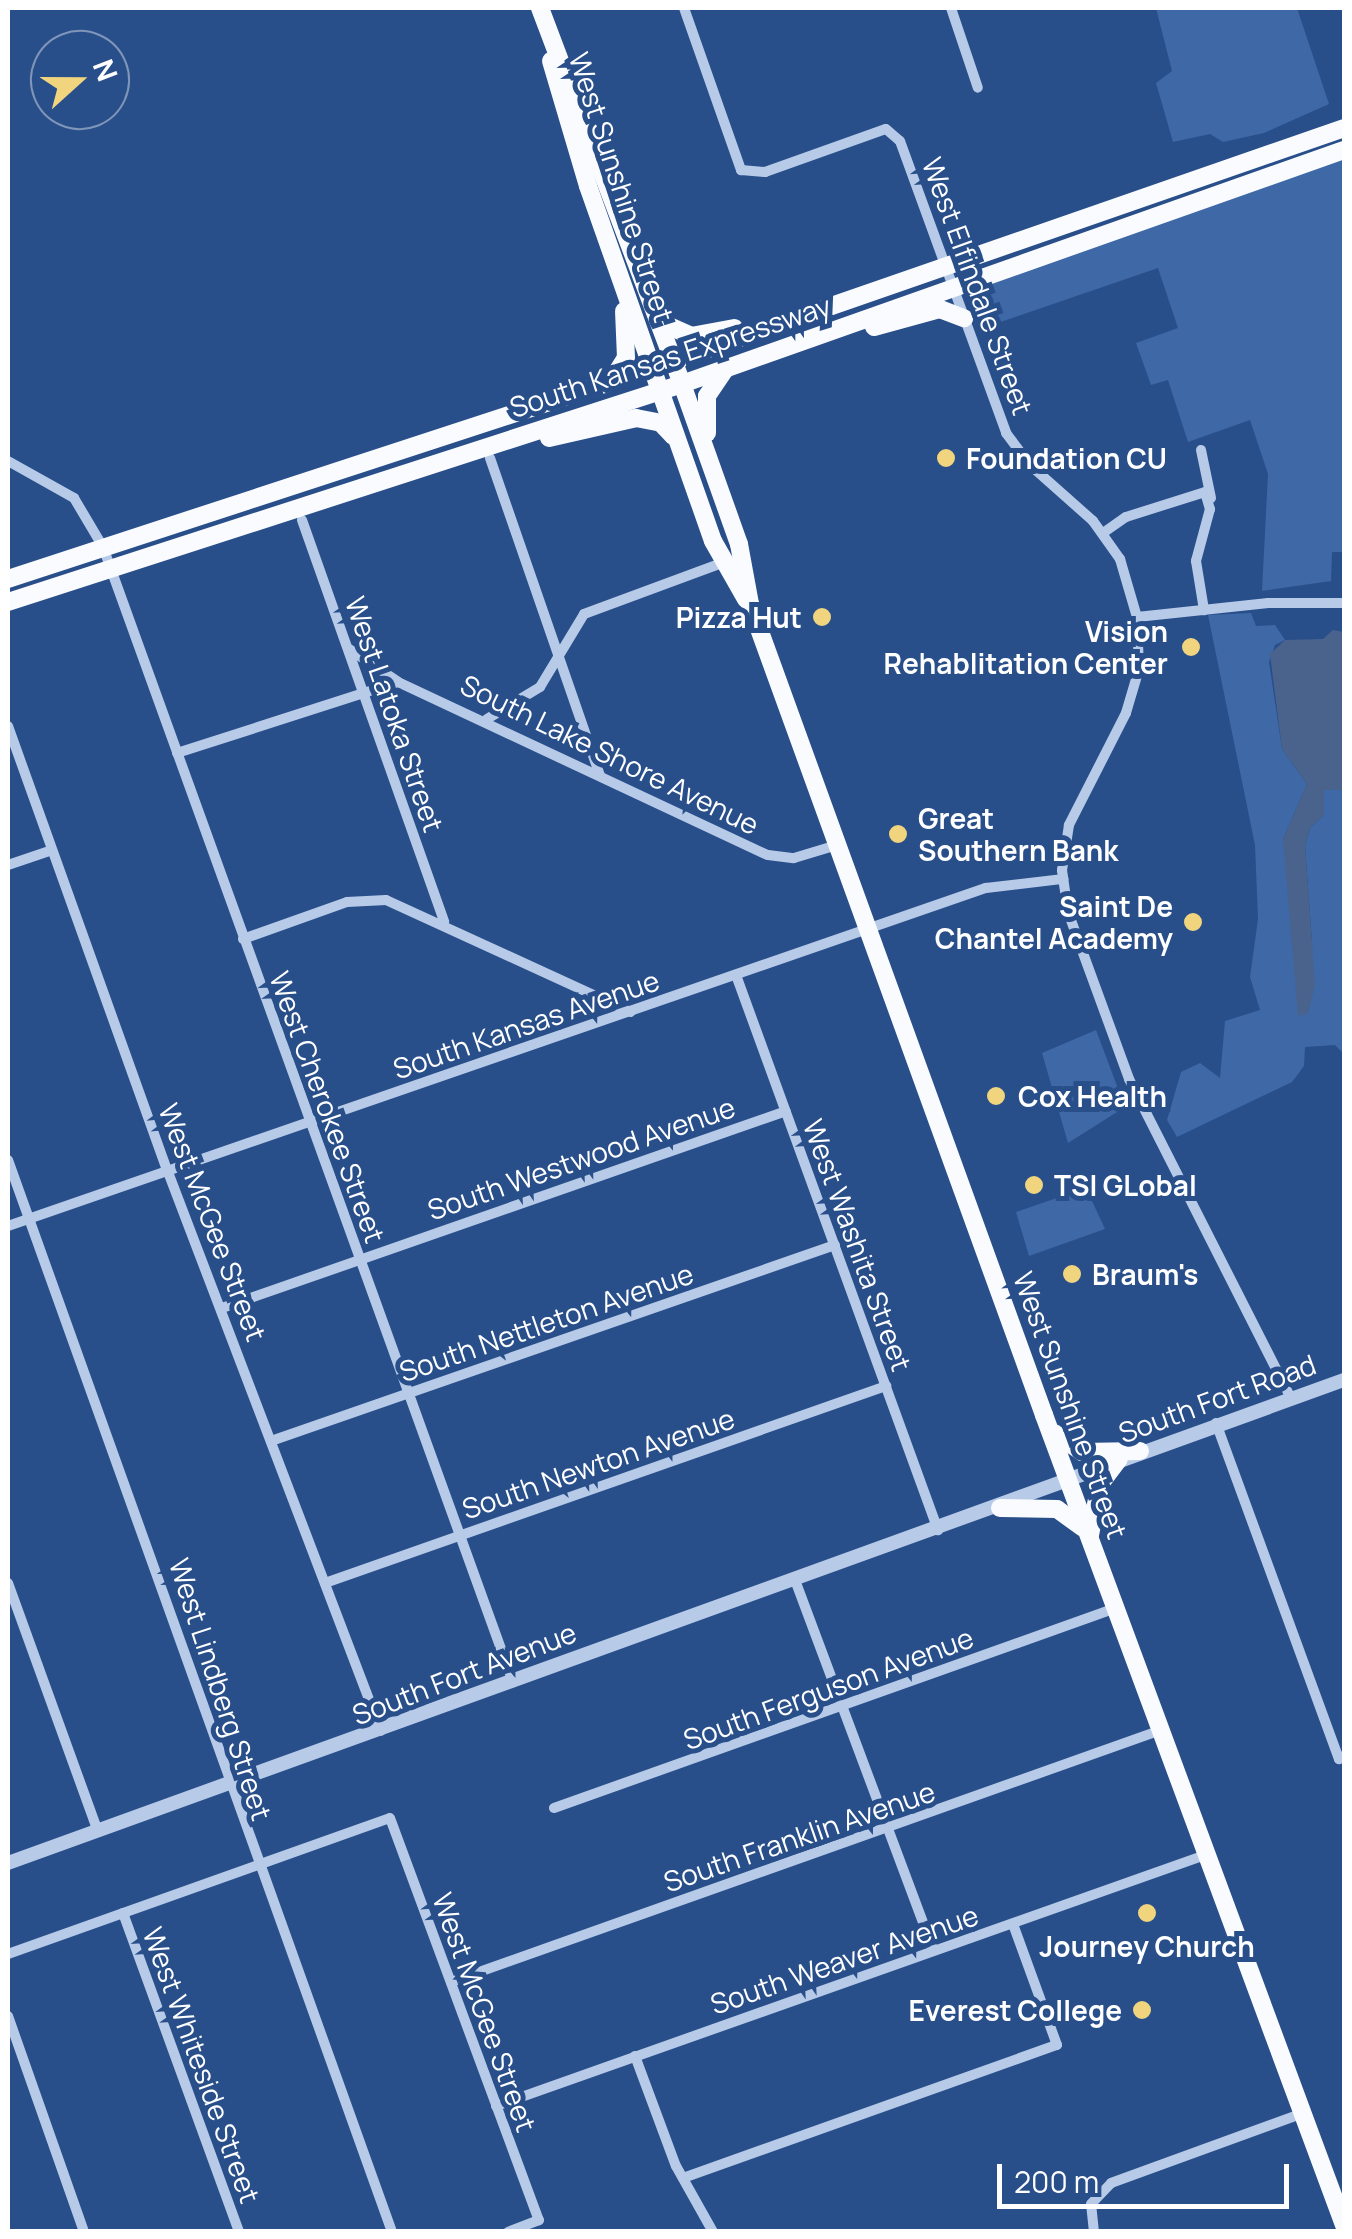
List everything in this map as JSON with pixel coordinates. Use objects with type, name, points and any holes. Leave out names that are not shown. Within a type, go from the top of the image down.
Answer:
[{"type":"main road","name":"West Sunshine Street","points":[[538,8],[574,90],[682,384],[739,544],[750,604],[1344,2225]]},
{"type":"main road","name":"West Sunshine Street","points":[[538,8],[588,186],[678,445],[722,563],[750,604]]},
{"type":"main road","points":[[553,8],[574,90]]},
{"type":"main road","name":"South Kansas Expressway","points":[[8,580],[653,368],[1344,128]]},
{"type":"main road","name":"South Kansas Expressway","points":[[8,602],[109,566],[484,453],[1344,150]]},
{"type":"main road","points":[[588,186],[628,336],[624,364],[608,383]]},
{"type":"main road","points":[[659,321],[676,333],[708,335],[830,295],[903,282]]},
{"type":"main road","points":[[829,334],[940,308],[964,318]]},
{"type":"main road","points":[[727,369],[710,388],[705,420],[739,544]]},
{"type":"main road","points":[[484,453],[636,418],[661,423],[678,445]]},
{"type":"main road","points":[[1044,1415],[1059,1442],[1074,1450],[1140,1451]]},
{"type":"main road","points":[[1000,1508],[1056,1510],[1090,1536],[1100,1484],[1119,1459]]},
{"type":"street","name":"West Elfindale Street","points":[[684,8],[740,170],[765,172],[886,129],[904,149],[1013,444],[1103,532],[1126,574],[1137,618],[1135,686],[1074,811],[1063,879],[1074,934],[1129,1079],[1291,1398]]},
{"type":"street","points":[[950,8],[978,88]]},
{"type":"street","points":[[1202,450],[1212,498],[1196,561],[1204,610]]},
{"type":"street","points":[[484,453],[600,776]]},
{"type":"street","name":"West Cherokee Street","points":[[8,460],[74,498],[103,547],[513,1682]]},
{"type":"street","points":[[1103,532],[1164,504],[1205,492],[1212,498]]},
{"type":"street","name":"West Latoka Street","points":[[302,520],[444,922]]},
{"type":"street","points":[[487,719],[529,698],[560,658],[584,614],[722,563]]},
{"type":"street","points":[[1137,618],[1204,610],[1344,604]]},
{"type":"street","name":"South Lake Shore Avenue","points":[[348,648],[398,682],[487,719],[774,857],[837,845]]},
{"type":"street","points":[[176,753],[398,682]]},
{"type":"street","name":"West McGee Street","points":[[8,726],[168,1172],[382,1731]]},
{"type":"street","points":[[8,864],[52,850]]},
{"type":"street","name":"South Kansas Avenue","points":[[8,1226],[1000,884],[1063,879]]},
{"type":"street","points":[[243,939],[367,899],[404,904],[631,1012]]},
{"type":"street","name":"West Washita Street","points":[[736,975],[938,1530]]},
{"type":"street","name":"South Westwood Avenue","points":[[222,1308],[786,1111]]},
{"type":"street","name":"West Lindberg Street","points":[[8,1160],[168,1597],[180,1650],[228,1786],[392,2232]]},
{"type":"street","name":"South Nettleton Avenue","points":[[271,1441],[835,1245]]},
{"type":"street","name":"South Fort Road","points":[[938,1530],[1140,1451],[1344,1380]]},
{"type":"street","name":"South Newton Avenue","points":[[325,1583],[886,1386]]},
{"type":"street","points":[[1216,1423],[1342,1758]]},
{"type":"street","name":"South Fort Avenue","points":[[8,1863],[938,1530]]},
{"type":"street","points":[[795,1580],[932,1950]]},
{"type":"street","points":[[8,1582],[98,1831]]},
{"type":"street","name":"South Ferguson Avenue","points":[[554,1808],[842,1709],[1116,1608]]},
{"type":"street","name":"South Franklin Avenue","points":[[450,1982],[888,1830],[1161,1730]]},
{"type":"street","name":"West McGee Street","points":[[256,1864],[390,1818],[539,2220],[508,2232]]},
{"type":"street","name":"South Weaver Avenue","points":[[496,2106],[1208,1854]]},
{"type":"street","points":[[8,1954],[256,1864]]},
{"type":"street","name":"West Whiteside Street","points":[[123,1913],[239,2232]]},
{"type":"street","points":[[683,2178],[1057,2045],[1013,1924]]},
{"type":"street","points":[[8,2016],[84,2232]]},
{"type":"street","points":[[635,2056],[683,2178],[713,2232]]},
{"type":"street","points":[[1093,2228],[1093,2199],[1111,2183],[1303,2113]]},
{"type":"shaded area","points":[[1156,8],[1297,8],[1329,104],[1264,133],[1223,142],[1210,134],[1173,142],[1156,83],[1172,71]]},
{"type":"shaded area","points":[[1344,157],[1344,552],[1332,552],[1331,581],[1262,591],[1268,474],[1250,420],[1188,442],[1168,380],[1151,385],[1136,343],[1178,328],[1158,268],[977,330],[969,298],[978,288]]},
{"type":"shaded area","points":[[1251,613],[1256,626],[1275,625],[1285,640],[1275,645],[1269,662],[1282,749],[1307,784],[1283,839],[1312,942],[1305,846],[1310,828],[1324,815],[1324,790],[1344,790],[1344,1054],[1335,1045],[1305,1047],[1304,1066],[1292,1082],[1177,1137],[1167,1120],[1181,1072],[1200,1063],[1220,1078],[1225,1021],[1260,1010],[1250,977],[1258,919],[1255,845],[1208,615]]},
{"type":"shaded area","points":[[1333,630],[1344,632],[1344,790],[1324,790],[1324,815],[1310,828],[1305,846],[1315,985],[1308,1013],[1298,1016],[1283,839],[1307,784],[1282,749],[1270,654],[1285,640],[1323,639]]},
{"type":"shaded area","points":[[1096,1030],[1125,1107],[1068,1143],[1042,1053]]},
{"type":"shaded area","points":[[1086,1188],[1105,1229],[1029,1256],[1016,1212]]},
{"type":"place","name":"Foundation CU","points":[[946,458]]},
{"type":"place","name":"Pizza Hut","points":[[822,617]]},
{"type":"place","name":"Vision Rehablitation Center","points":[[1191,647]]},
{"type":"place","name":"Great Southern Bank","points":[[898,834]]},
{"type":"place","name":"Saint De Chantel Academy","points":[[1193,922]]},
{"type":"place","name":"Cox Health","points":[[996,1096]]},
{"type":"place","name":"TSI GLobal","points":[[1034,1185]]},
{"type":"place","name":"Braum's","points":[[1072,1274]]},
{"type":"place","name":"Journey Church","points":[[1147,1913]]},
{"type":"place","name":"Everest College","points":[[1142,2010]]}]
